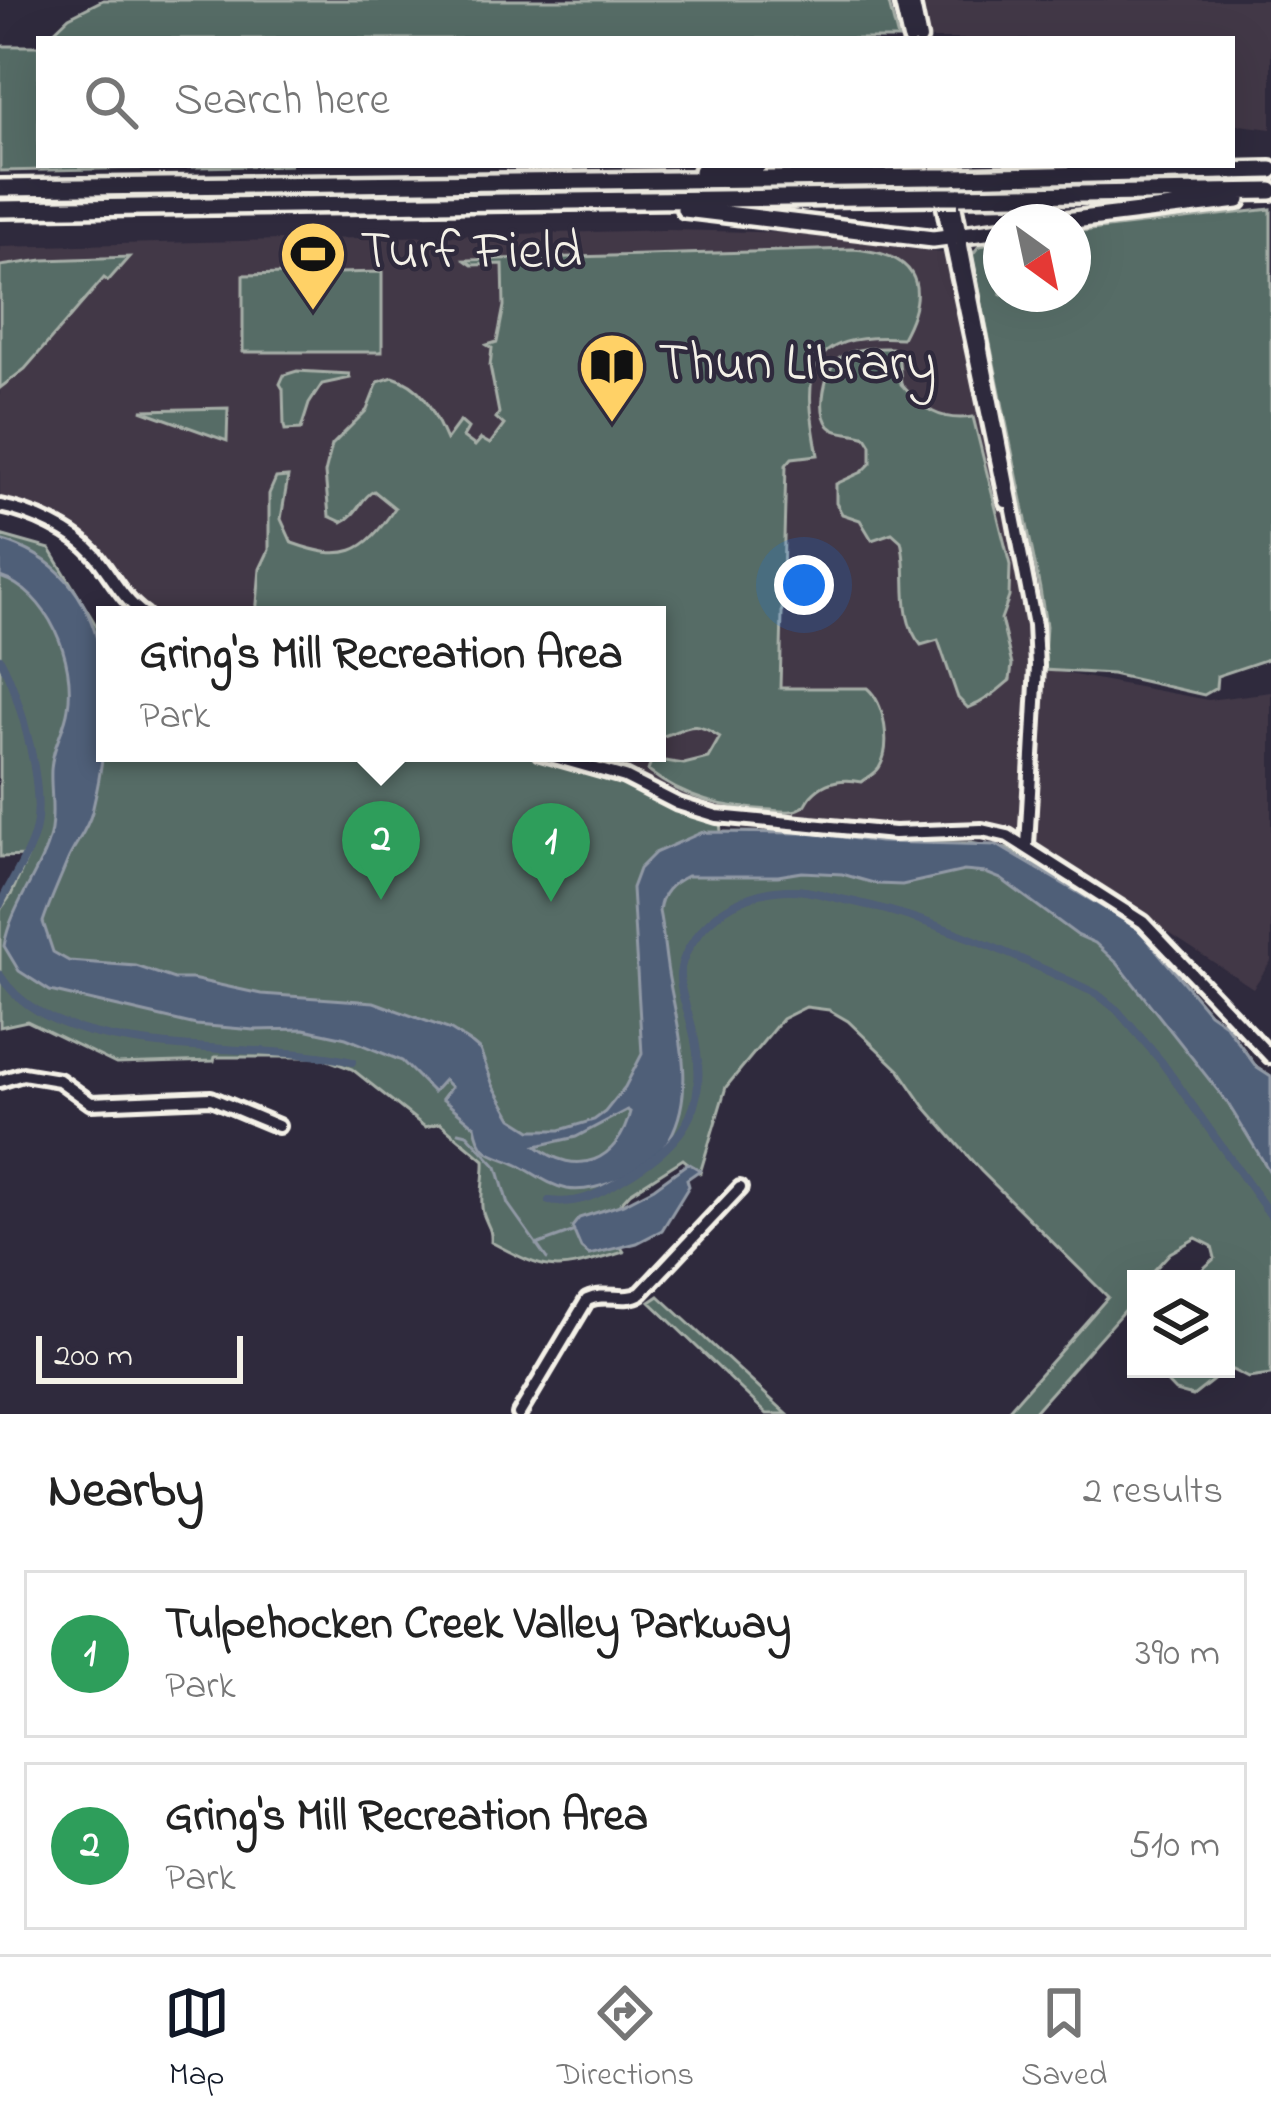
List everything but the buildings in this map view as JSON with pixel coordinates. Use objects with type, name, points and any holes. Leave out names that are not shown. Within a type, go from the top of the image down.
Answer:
[{"type":"highway","points":[[549,182],[721,168]]},
{"type":"highway","points":[[1225,168],[1248,170]]},
{"type":"highway","points":[[0,188],[549,182],[933,171],[1271,170]]},
{"type":"highway","points":[[0,209],[1271,194]]},
{"type":"highway","points":[[1091,218],[1271,194]]},
{"type":"highway","points":[[592,202],[703,210],[920,237],[983,232]]},
{"type":"main road","points":[[902,0],[909,36]]},
{"type":"main road","points":[[912,0],[919,36]]},
{"type":"main road","points":[[933,171],[955,236]]},
{"type":"main road","points":[[950,171],[955,236]]},
{"type":"street","points":[[955,236],[994,454],[1032,610],[1037,666],[1027,846]]},
{"type":"street","points":[[0,506],[34,517],[86,546],[134,606]]},
{"type":"street","points":[[572,762],[625,777],[706,814],[894,833],[982,830],[1008,836],[1143,922],[1271,1057]]},
{"type":"street","points":[[0,1081],[23,1074],[59,1081],[92,1103],[211,1098],[278,1126]]},
{"type":"street","points":[[519,1414],[587,1300],[600,1294],[632,1298],[641,1293],[740,1187]]},
{"type":"shaded area","points":[[922,0],[1271,0],[1271,129],[1235,124],[1235,36],[929,36]]},
{"type":"shaded area","points":[[669,230],[796,233],[943,253],[1023,597],[1031,667],[1208,700],[1271,692],[1271,961],[1253,988],[1007,827],[719,810],[604,762],[666,762],[666,606],[146,606],[139,602],[98,543],[27,503],[0,496],[0,247]]},
{"type":"green space","points":[[103,0],[888,0],[897,36],[49,36],[69,17]]},
{"type":"green space","points":[[0,46],[36,46],[36,168],[146,168],[0,171]]},
{"type":"green space","points":[[1271,209],[1271,658],[1217,676],[1216,688],[1204,695],[1112,674],[1043,670],[1046,626],[1040,589],[984,312],[1091,312],[1091,230]]},
{"type":"green space","points":[[983,245],[983,309],[972,255]]},
{"type":"green space","points":[[852,249],[890,257],[912,274],[916,301],[902,338],[845,342],[828,350],[817,363],[811,401],[818,455],[792,458],[786,465],[780,688],[867,688],[882,714],[886,737],[883,759],[873,774],[862,782],[829,783],[804,806],[785,811],[706,801],[648,771],[651,762],[684,764],[708,758],[720,737],[695,726],[666,735],[666,606],[257,606],[260,569],[269,550],[269,494],[276,478],[288,477],[281,519],[292,543],[310,549],[339,553],[362,545],[395,508],[374,491],[342,522],[329,516],[325,473],[332,445],[367,410],[378,382],[393,377],[413,387],[427,402],[446,440],[460,421],[468,428],[463,437],[475,446],[481,439],[490,444],[504,425],[496,418],[492,348],[487,345],[497,342],[504,306],[503,264],[472,265],[465,260]]},
{"type":"green space","points":[[129,257],[108,281],[104,278],[25,369],[0,388],[0,266]]},
{"type":"green space","name":"Turf Field","points":[[382,272],[382,352],[243,352],[243,275]]},
{"type":"green space","points":[[853,351],[898,351],[901,384],[917,400],[942,415],[973,417],[1010,565],[1009,597],[1001,619],[1012,665],[1010,680],[968,708],[958,698],[938,640],[921,645],[913,633],[906,608],[901,541],[892,533],[872,540],[860,520],[842,514],[836,503],[836,484],[871,463],[871,445],[866,437],[837,431],[827,423],[823,401],[830,371]]},
{"type":"green space","points":[[297,371],[349,374],[350,378],[322,384],[301,429],[285,430],[280,384],[284,375]]},
{"type":"green space","points":[[228,408],[227,441],[141,410]]},
{"type":"green space","points":[[0,535],[50,549],[96,625],[96,762],[551,762],[645,791],[675,809],[720,822],[721,832],[812,833],[1007,849],[1137,927],[1209,1013],[1225,1024],[1257,1068],[1271,1077],[1271,1375],[1248,1378],[1235,1372],[1235,1270],[1202,1270],[1215,1258],[1212,1246],[1196,1238],[1170,1253],[1154,1270],[1127,1270],[1127,1307],[1032,1414],[1005,1414],[1108,1297],[981,1171],[900,1071],[848,1021],[829,1010],[806,1007],[782,1019],[726,1087],[700,1173],[683,1159],[630,1193],[605,1221],[624,1252],[569,1266],[529,1261],[491,1242],[482,1207],[484,1160],[440,1123],[425,1127],[352,1069],[320,1057],[215,1057],[214,1061],[116,1064],[27,1021],[0,1027],[0,910],[28,856],[0,857]]},
{"type":"green space","points":[[659,1296],[787,1414],[767,1414],[650,1302]]},
{"type":"green space","points":[[1163,1378],[1216,1378],[1193,1396],[1175,1391]]},
{"type":"water","points":[[0,540],[40,558],[69,583],[89,616],[96,640],[96,762],[101,762],[100,774],[87,825],[43,922],[53,952],[69,961],[136,966],[174,979],[261,994],[374,1002],[451,1030],[473,1044],[512,1118],[531,1130],[560,1130],[605,1112],[642,1054],[632,888],[639,869],[655,853],[703,832],[812,833],[879,842],[997,845],[1137,927],[1209,1013],[1225,1024],[1257,1068],[1271,1077],[1271,1174],[1227,1102],[1118,964],[1095,943],[986,873],[964,871],[902,885],[802,872],[687,876],[676,882],[659,911],[683,1061],[678,1120],[652,1159],[610,1183],[580,1190],[554,1185],[489,1153],[475,1126],[442,1099],[451,1087],[444,1080],[433,1092],[402,1061],[346,1038],[304,1029],[196,1025],[50,991],[19,971],[4,946],[50,835],[52,761],[68,708],[68,669],[45,612],[17,585],[0,577]],"holes":[[[627,1110],[616,1143],[594,1160],[566,1161],[536,1146],[576,1137]]]},
{"type":"water","points":[[688,1163],[700,1170],[687,1179],[689,1186],[662,1230],[637,1243],[589,1255],[581,1248],[572,1227],[579,1218],[623,1204]]},
{"type":"waterway","points":[[0,659],[30,745],[37,795],[31,844],[0,905]]},
{"type":"waterway","points":[[549,1201],[580,1200],[607,1189],[647,1163],[680,1133],[690,1116],[699,1077],[680,980],[686,954],[705,926],[732,905],[764,893],[794,890],[939,927],[1097,994],[1161,1061],[1271,1216]]},
{"type":"waterway","points":[[0,975],[28,1004],[66,1024],[112,1037],[352,1062]]},
{"type":"waterway","points":[[459,1132],[467,1134],[497,1167],[508,1204],[547,1259]]},
{"type":"waterway","points":[[536,1245],[572,1232]]},
{"type":"place","name":"Turf Field","points":[[313,313]]},
{"type":"place","name":"Thun Library","points":[[612,425]]},
{"type":"place","name":"Gring's Mill Recreation Area","points":[[381,900]]},
{"type":"place","name":"Tulpehocken Creek Valley Parkway","points":[[551,902]]}]
